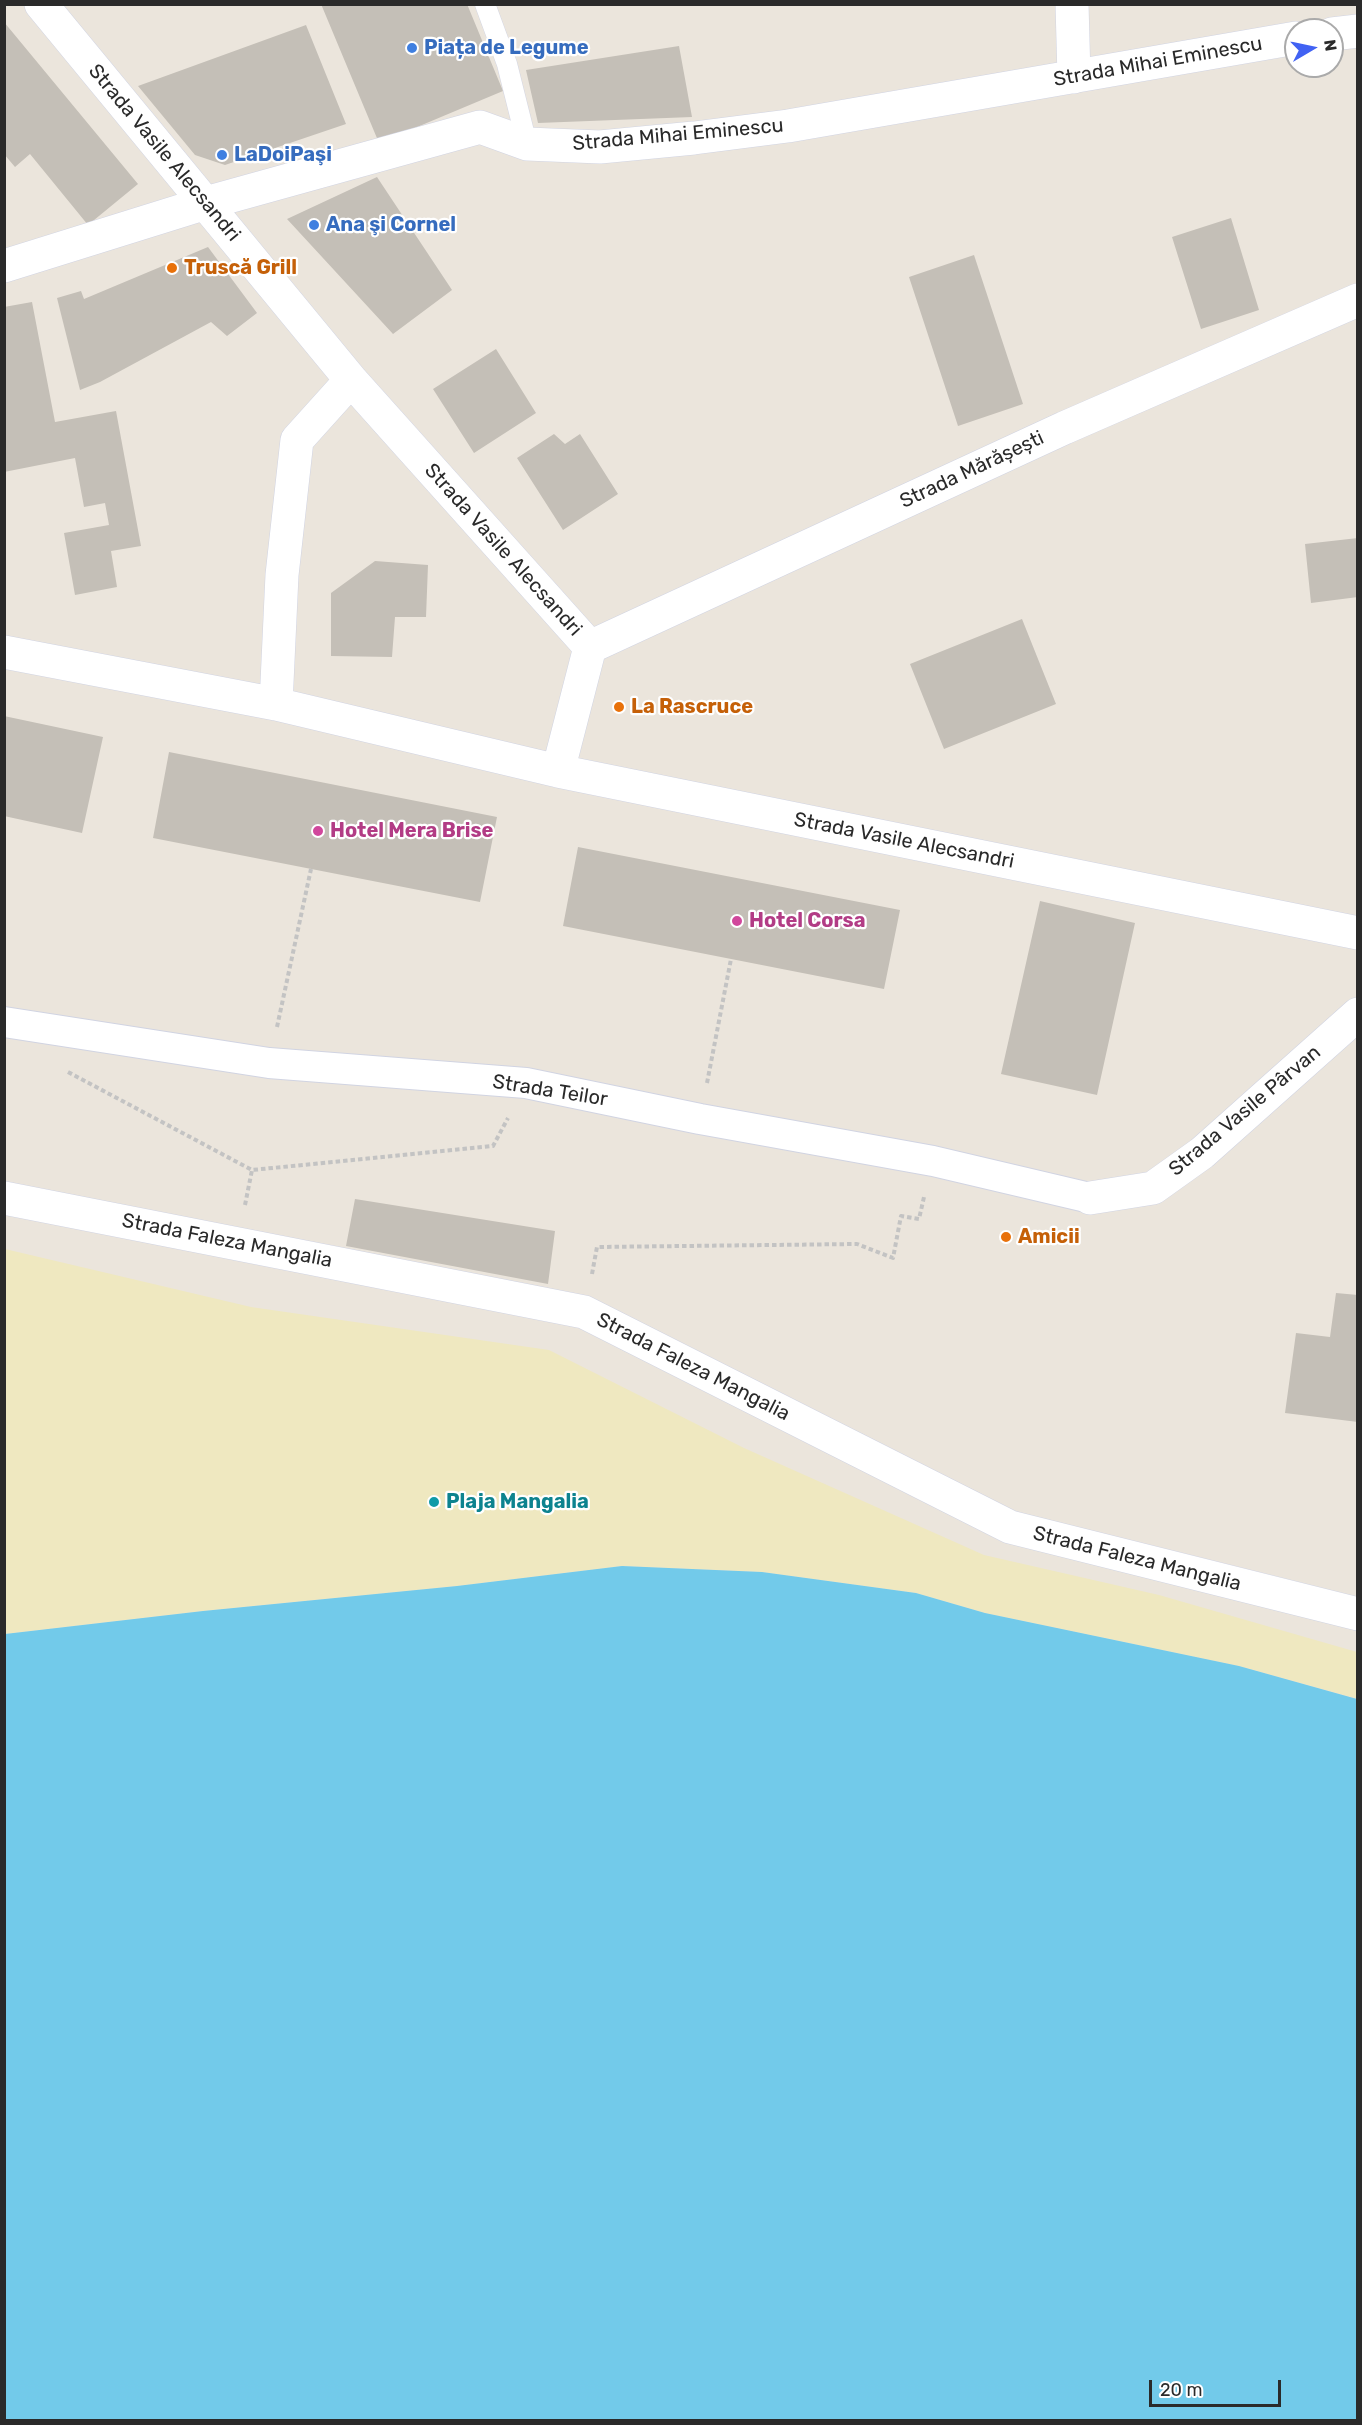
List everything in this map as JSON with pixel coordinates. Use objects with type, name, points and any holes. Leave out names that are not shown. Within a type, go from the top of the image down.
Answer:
[{"type":"street","points":[[1072,4],[1074,77]]},
{"type":"street","name":"Strada Vasile Alecsandri","points":[[46,6],[351,380],[590,647],[558,771],[1358,933]]},
{"type":"street","name":"Strada Mihai Eminescu","points":[[4,266],[206,203],[480,127],[527,144],[600,147],[788,126],[1284,40]]},
{"type":"street","name":"Strada Mărășești","points":[[590,647],[1064,428],[1358,300]]},
{"type":"street","points":[[276,704],[282,575],[297,440],[351,380]]},
{"type":"street","points":[[4,652],[276,704],[558,771]]},
{"type":"street","name":"Strada Vasile Pârvan","points":[[1090,1198],[1153,1188],[1202,1153],[1358,1014]]},
{"type":"street","name":"Strada Teilor","points":[[4,1022],[269,1063],[526,1083],[700,1119],[933,1161],[1090,1198]]},
{"type":"street","name":"Strada Faleza Mangalia","points":[[4,1198],[585,1311],[1010,1527],[1358,1614]]},
{"type":"lane","points":[[485,4],[507,64],[527,144]]},
{"type":"path","points":[[269,1063],[311,869]]},
{"type":"path","points":[[700,1119],[731,959]]},
{"type":"path","points":[[57,1066],[252,1170],[493,1146]]},
{"type":"path","points":[[585,1311],[597,1247],[857,1244],[893,1258],[901,1216],[919,1219],[933,1161]]},
{"type":"sand","name":"Plaja Mangalia","points":[[5,1249],[251,1307],[549,1350],[744,1448],[984,1555],[1159,1595],[1357,1652],[1358,1699],[1239,1666],[985,1613],[916,1593],[762,1572],[622,1566],[457,1586],[203,1611],[5,1634]]},
{"type":"water","points":[[622,1566],[762,1572],[916,1593],[985,1613],[1239,1666],[1357,1699],[1357,2420],[5,2420],[5,1634],[203,1611],[457,1586]]},
{"type":"building","name":"Piața de Legume","points":[[321,4],[467,4],[503,91],[379,143]]},
{"type":"building","points":[[4,22],[138,184],[88,225],[30,154],[15,167],[4,154]]},
{"type":"building","points":[[306,25],[346,124],[225,165],[195,155],[138,86]]},
{"type":"building","points":[[679,46],[692,117],[538,123],[526,70]]},
{"type":"building","points":[[377,177],[452,290],[393,334],[287,219]]},
{"type":"building","points":[[1231,218],[1259,310],[1201,329],[1172,237]]},
{"type":"building","points":[[208,247],[257,313],[227,336],[211,322],[100,382],[80,390],[57,298],[81,291],[84,299]]},
{"type":"building","points":[[974,255],[1023,404],[958,426],[909,277]]},
{"type":"building","points":[[32,302],[55,422],[116,411],[141,546],[111,551],[117,587],[75,595],[64,533],[109,525],[105,503],[84,507],[75,458],[4,472],[4,307]]},
{"type":"building","points":[[496,349],[536,413],[474,453],[433,389]]},
{"type":"building","points":[[554,434],[565,444],[580,434],[618,494],[563,530],[517,458]]},
{"type":"building","points":[[1358,538],[1358,597],[1311,603],[1305,544]]},
{"type":"building","points":[[375,561],[428,565],[426,617],[395,617],[392,657],[331,656],[331,593]]},
{"type":"building","points":[[1022,619],[1056,704],[944,749],[910,664]]},
{"type":"building","points":[[4,716],[103,737],[82,833],[4,816]]},
{"type":"building","points":[[169,752],[497,817],[480,902],[153,838]]},
{"type":"building","points":[[578,847],[900,910],[884,989],[563,926]]},
{"type":"building","points":[[1040,901],[1135,923],[1097,1095],[1001,1074]]},
{"type":"building","points":[[355,1199],[555,1231],[548,1284],[346,1246]]},
{"type":"building","points":[[1336,1293],[1358,1295],[1358,1422],[1285,1413],[1296,1333],[1330,1337]]},
{"type":"place","name":"Piața de Legume","points":[[412,48]]},
{"type":"place","name":"LaDoiPaşi","points":[[222,155]]},
{"type":"place","name":"Ana şi Cornel","points":[[314,225]]},
{"type":"place","name":"Truscă Grill","points":[[172,268]]},
{"type":"place","name":"La Rascruce","points":[[619,707]]},
{"type":"place","name":"Hotel Mera Brise","points":[[318,831]]},
{"type":"place","name":"Hotel Corsa","points":[[737,921]]},
{"type":"place","name":"Amicii","points":[[1006,1237]]},
{"type":"place","name":"Plaja Mangalia","points":[[434,1502]]}]
